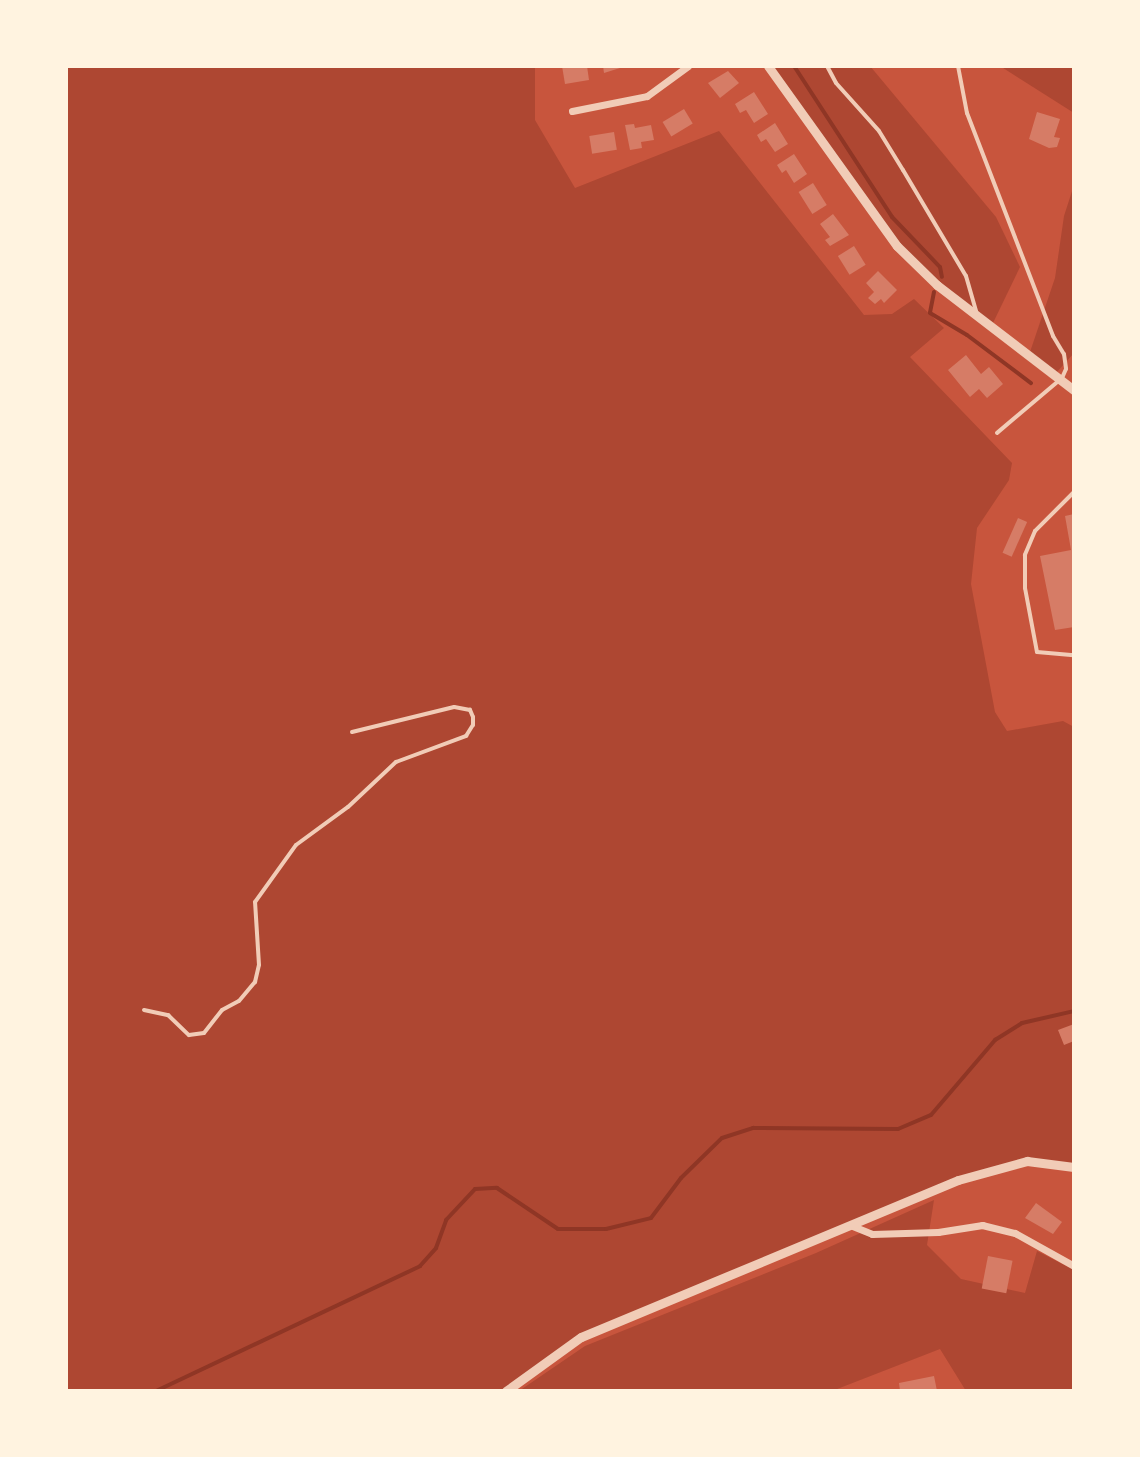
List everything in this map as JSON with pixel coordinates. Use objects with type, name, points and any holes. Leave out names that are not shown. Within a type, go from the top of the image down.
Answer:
[{"type":"street","points":[[572,111],[647,96],[688,66]]},
{"type":"street","points":[[768,66],[897,246],[937,285],[1074,390]]},
{"type":"street","points":[[506,1391],[581,1337],[987,1169],[1027,1161],[1074,1167]]},
{"type":"street","points":[[850,1225],[872,1234],[938,1232],[982,1225],[1015,1233],[1074,1266]]},
{"type":"lane","points":[[827,66],[836,83],[879,131],[903,170],[966,276],[977,314]]},
{"type":"lane","points":[[958,66],[967,113],[1053,336],[1064,354],[1066,369],[1062,378],[997,433]]},
{"type":"lane","points":[[1074,492],[1035,531],[1025,555],[1025,588],[1037,652],[1074,655]]},
{"type":"lane","points":[[144,1010],[168,1015],[189,1035],[204,1033],[222,1010],[239,1001],[255,982],[259,965],[255,902],[296,845],[348,807],[396,762],[466,736],[473,725],[473,717],[470,710],[454,707],[352,732]]},
{"type":"shaded area","points":[[66,66],[535,66],[535,120],[575,188],[719,131],[864,315],[892,314],[914,299],[944,328],[910,357],[1012,463],[1009,480],[977,528],[971,584],[995,712],[1007,731],[1063,721],[1074,727],[1074,1167],[1027,1161],[987,1169],[581,1337],[506,1391],[66,1391]]},
{"type":"shaded area","points":[[768,66],[870,66],[996,217],[1020,267],[992,325],[897,246]]},
{"type":"shaded area","points":[[1000,66],[1074,66],[1074,113]]},
{"type":"shaded area","points":[[1074,185],[1074,353],[1056,373],[1030,352],[1055,278],[1064,216]]},
{"type":"shaded area","points":[[934,1200],[927,1245],[961,1279],[1025,1293],[1037,1251],[1074,1270],[1074,1390],[966,1391],[940,1349],[832,1391],[519,1391],[585,1346],[816,1253]]},
{"type":"building","points":[[562,66],[587,66],[589,80],[565,84]]},
{"type":"building","points":[[603,66],[620,66],[620,68],[604,73]]},
{"type":"building","points":[[728,71],[739,83],[720,98],[708,83]]},
{"type":"building","points":[[754,92],[768,114],[754,123],[746,110],[740,113],[735,104]]},
{"type":"building","points":[[684,109],[693,124],[671,136],[663,122]]},
{"type":"building","points":[[1037,112],[1060,119],[1054,137],[1060,138],[1057,147],[1049,148],[1029,139]]},
{"type":"building","points":[[775,123],[788,144],[775,152],[766,139],[761,142],[757,135]]},
{"type":"building","points":[[634,124],[635,128],[651,125],[654,140],[641,142],[642,148],[630,150],[625,125]]},
{"type":"building","points":[[614,132],[617,150],[592,154],[589,136]]},
{"type":"building","points":[[794,154],[807,174],[794,183],[786,170],[782,173],[777,165]]},
{"type":"building","points":[[813,183],[827,205],[812,214],[799,192]]},
{"type":"building","points":[[833,214],[849,235],[830,246],[825,240],[830,237],[820,224]]},
{"type":"building","points":[[854,246],[866,265],[850,275],[838,256]]},
{"type":"building","points":[[878,271],[897,290],[884,303],[881,299],[875,304],[868,298],[874,292],[866,283]]},
{"type":"building","points":[[966,355],[981,374],[989,367],[1003,384],[987,398],[979,389],[970,397],[948,370]]},
{"type":"building","points":[[1074,514],[1074,627],[1055,630],[1040,556],[1071,550],[1065,516]]},
{"type":"building","points":[[1018,518],[1027,522],[1012,557],[1003,553]]},
{"type":"building","points":[[1074,1024],[1074,1041],[1064,1045],[1058,1030]]},
{"type":"building","points":[[1036,1203],[1062,1222],[1053,1234],[1025,1218]]},
{"type":"building","points":[[988,1256],[1013,1261],[1006,1293],[982,1288]]},
{"type":"building","points":[[934,1376],[937,1391],[900,1391],[899,1383]]},
{"type":"waterway","points":[[794,66],[892,217],[940,267],[942,277]]},
{"type":"waterway","points":[[934,292],[930,313],[967,335],[1031,383]]},
{"type":"waterway","points":[[156,1391],[420,1266],[436,1248],[446,1220],[475,1189],[497,1188],[558,1229],[606,1229],[651,1218],[681,1178],[722,1138],[753,1128],[898,1129],[931,1115],[995,1040],[1022,1023],[1074,1011]]}]
